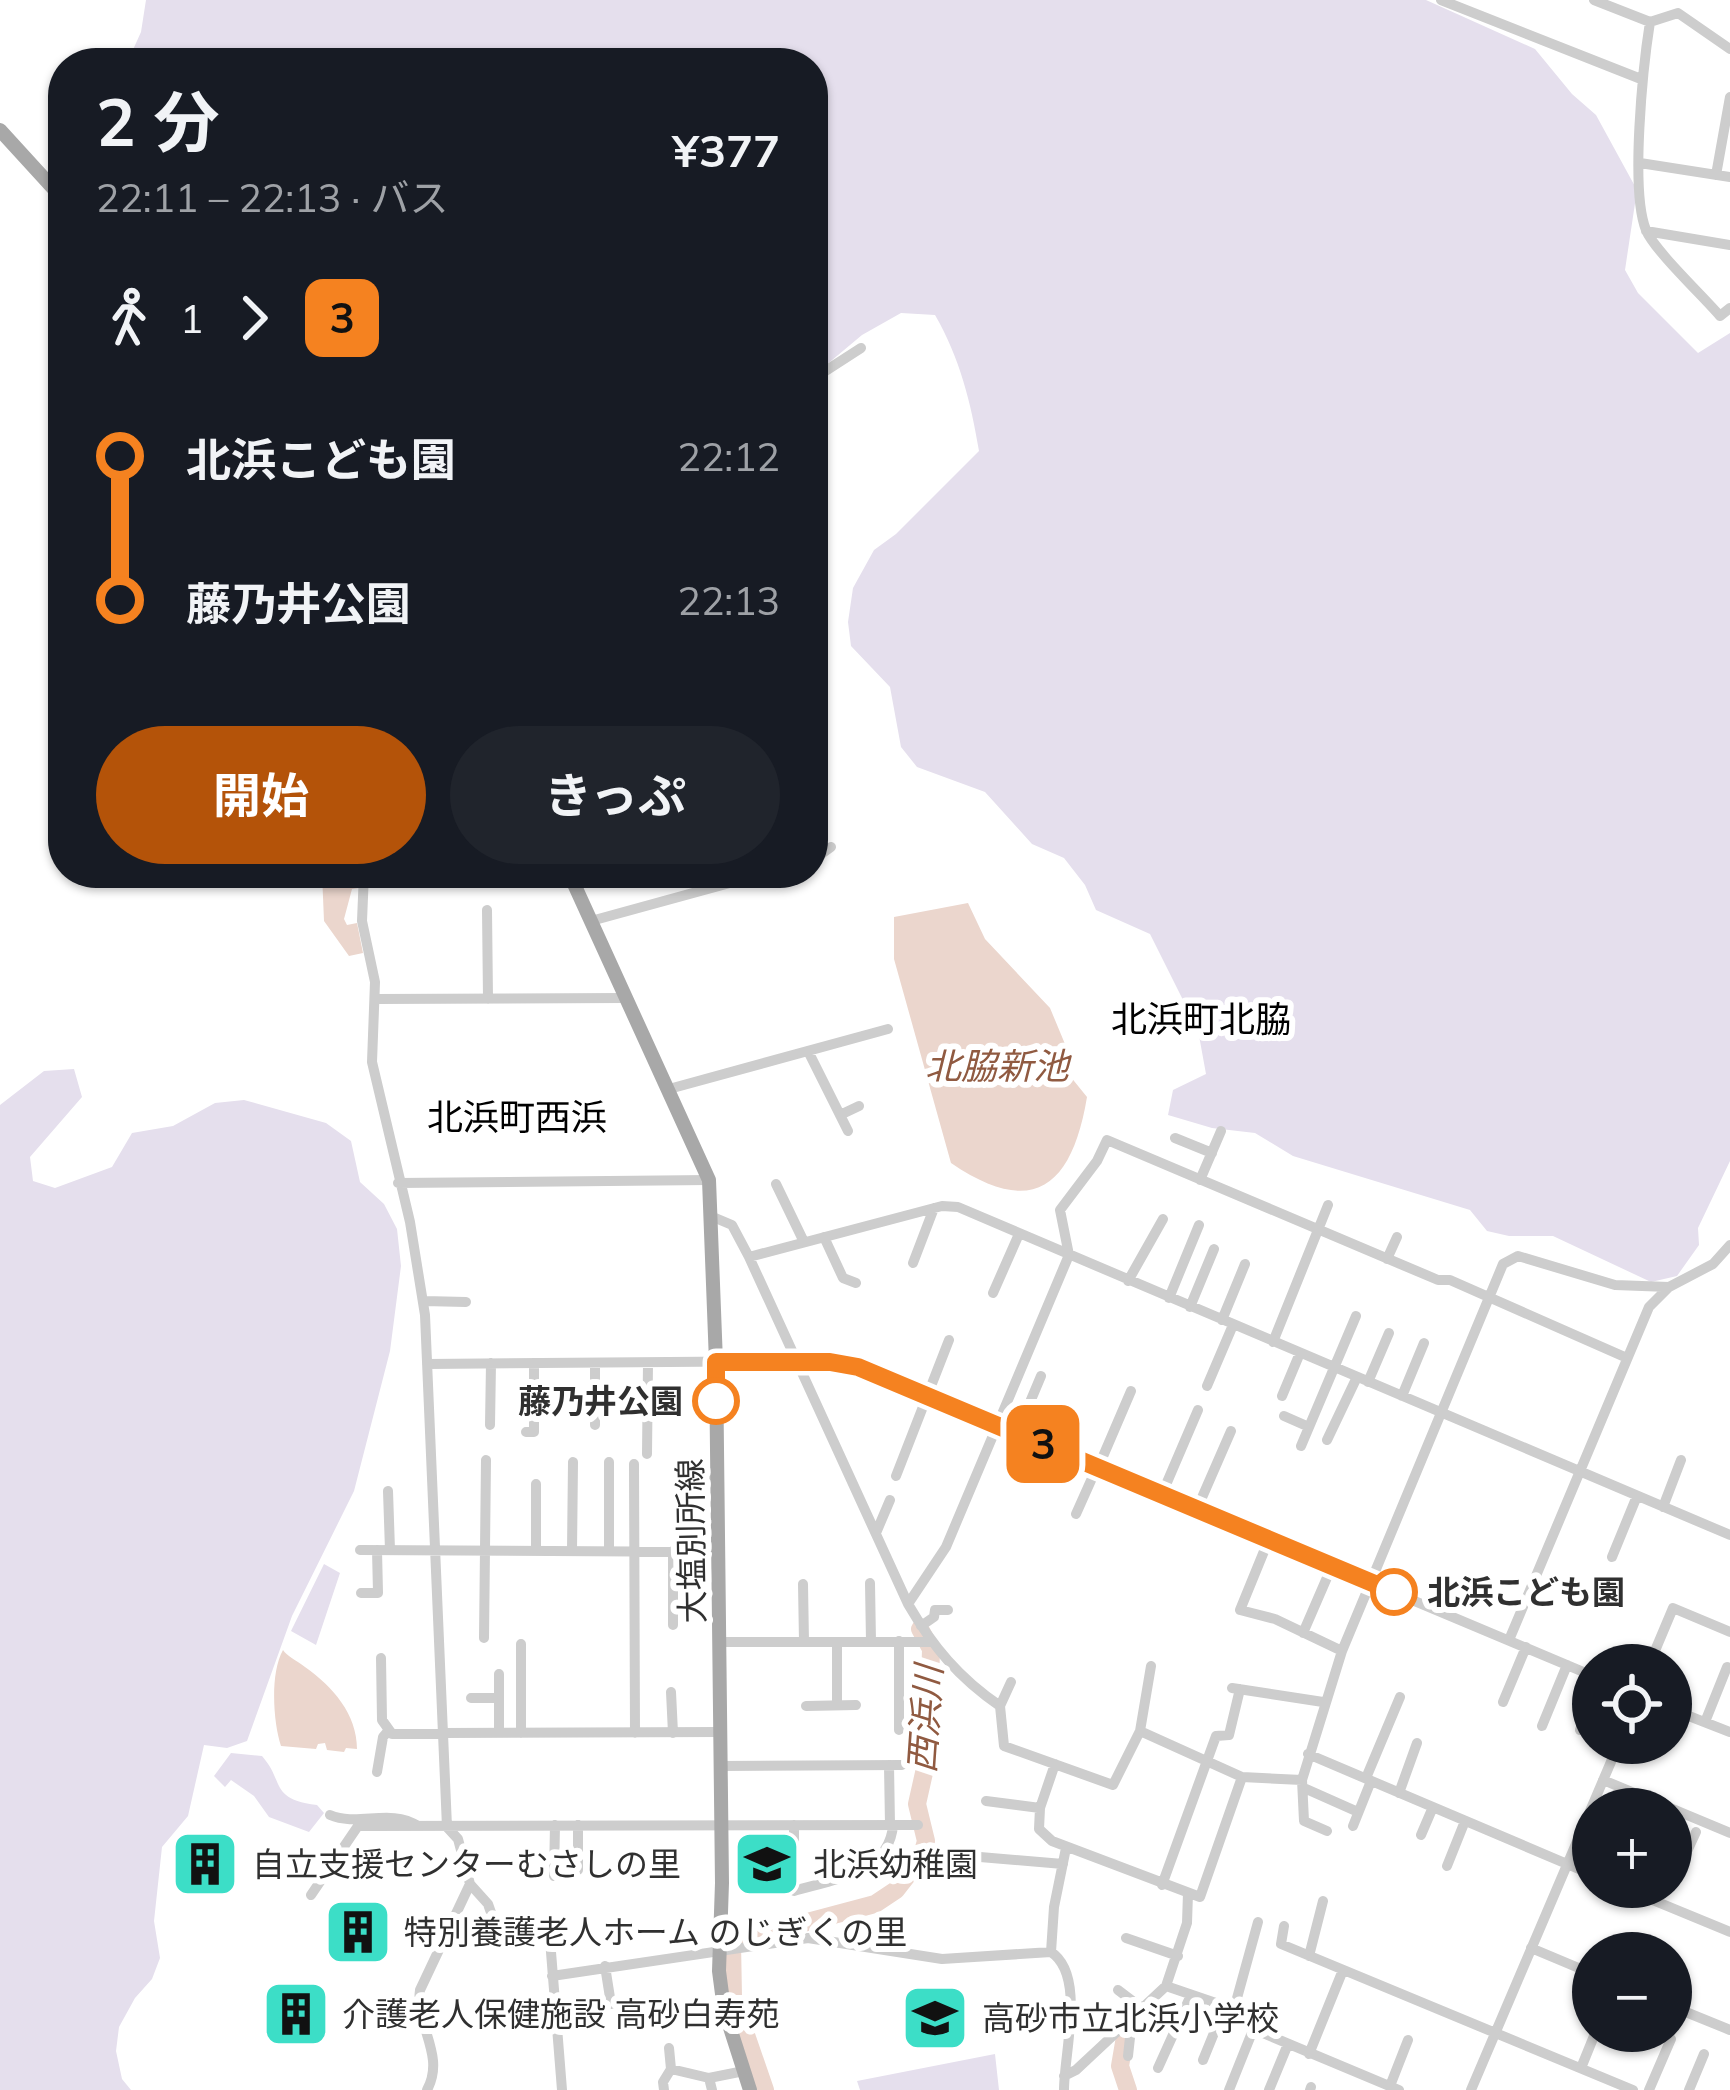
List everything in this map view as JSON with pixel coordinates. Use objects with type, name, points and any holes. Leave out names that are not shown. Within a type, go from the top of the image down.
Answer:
[{"type":"main road","points":[[0,130],[48,183]]},
{"type":"main road","name":"大塩別所線","points":[[576,888],[709,1180],[716,1362],[724,2008],[750,2090]]},
{"type":"street","points":[[1441,0],[1641,79]]},
{"type":"street","points":[[1594,0],[1650,22],[1678,13],[1730,49]]},
{"type":"street","points":[[1650,22],[1641,79],[1640,163],[1646,231],[1720,316],[1730,308]]},
{"type":"street","points":[[1716,175],[1730,97]]},
{"type":"street","points":[[1640,163],[1730,177]]},
{"type":"street","points":[[1646,231],[1730,245]]},
{"type":"street","points":[[828,369],[861,348]]},
{"type":"street","points":[[363,888],[362,921],[375,999],[372,1063],[424,1301],[447,1827],[458,1838],[470,1884],[488,1904],[496,1927],[542,1922],[549,1927],[562,2090]]},
{"type":"street","points":[[591,921],[698,888]]},
{"type":"street","points":[[487,910],[488,998]]},
{"type":"street","points":[[375,999],[626,998]]},
{"type":"street","points":[[669,1089],[888,1030]]},
{"type":"street","points":[[808,1052],[848,1132]]},
{"type":"street","points":[[836,1114],[859,1106]]},
{"type":"street","points":[[1200,1180],[1221,1132]]},
{"type":"street","points":[[1175,1138],[1212,1153]]},
{"type":"street","points":[[908,1604],[946,1546],[1069,1255],[1060,1210],[1107,1140],[1627,1358]]},
{"type":"street","points":[[398,1183],[709,1180]]},
{"type":"street","points":[[776,1184],[804,1242]]},
{"type":"street","points":[[1273,1342],[1328,1205]]},
{"type":"street","points":[[749,1257],[934,1208],[958,1207],[1730,1535]]},
{"type":"street","points":[[913,1263],[934,1208]]},
{"type":"street","points":[[713,1217],[732,1225],[749,1257],[908,1604],[930,1642],[968,1684],[1000,1706]]},
{"type":"street","points":[[1128,1281],[1163,1219]]},
{"type":"street","points":[[1169,1298],[1199,1225]]},
{"type":"street","points":[[993,1293],[1019,1234]]},
{"type":"street","points":[[824,1237],[843,1278],[856,1283]]},
{"type":"street","points":[[1387,1259],[1397,1237]]},
{"type":"street","points":[[1509,1640],[1648,1307],[1669,1287],[1697,1276],[1730,1246]]},
{"type":"street","points":[[1190,1307],[1214,1249]]},
{"type":"street","points":[[1327,1831],[1304,1820],[1303,1784],[1323,1702],[1503,1264],[1518,1256],[1615,1285],[1669,1287]]},
{"type":"street","points":[[1207,1386],[1245,1264]]},
{"type":"street","points":[[424,1301],[466,1301]]},
{"type":"street","points":[[1301,1446],[1356,1316]]},
{"type":"street","points":[[1328,1440],[1389,1333]]},
{"type":"street","points":[[896,1476],[949,1340]]},
{"type":"street","points":[[1402,1396],[1424,1343]]},
{"type":"street","points":[[1282,1396],[1300,1353]]},
{"type":"street","points":[[427,1364],[796,1361],[858,1367],[1572,1667]]},
{"type":"street","points":[[490,1363],[490,1426]]},
{"type":"street","points":[[526,1432],[534,1432],[534,1363]]},
{"type":"street","points":[[595,1363],[595,1425]]},
{"type":"street","points":[[647,1454],[648,1363]]},
{"type":"street","points":[[1017,1433],[1041,1376]]},
{"type":"street","points":[[1076,1514],[1131,1391]]},
{"type":"street","points":[[1162,1494],[1198,1410]]},
{"type":"street","points":[[1284,1416],[1309,1427]]},
{"type":"street","points":[[1197,1509],[1231,1431]]},
{"type":"street","points":[[484,1638],[486,1460]]},
{"type":"street","points":[[1663,1507],[1681,1460]]},
{"type":"street","points":[[572,1551],[573,1462]]},
{"type":"street","points":[[609,1462],[609,1551]]},
{"type":"street","points":[[634,1464],[635,1733]]},
{"type":"street","points":[[674,1625],[680,1478],[717,1478]]},
{"type":"street","points":[[536,1484],[536,1551]]},
{"type":"street","points":[[361,1593],[378,1593],[388,1491]]},
{"type":"street","points":[[1613,1557],[1637,1496]]},
{"type":"street","points":[[876,1533],[890,1500]]},
{"type":"street","points":[[1269,1540],[1240,1610],[1275,1619],[1342,1651]]},
{"type":"street","points":[[360,1550],[718,1552]]},
{"type":"street","points":[[1303,1633],[1332,1566]]},
{"type":"street","points":[[870,1583],[871,1642]]},
{"type":"street","points":[[803,1584],[804,1642]]},
{"type":"street","points":[[1658,1644],[1673,1609],[1730,1632]]},
{"type":"street","points":[[921,1626],[934,1617],[935,1610],[948,1610]]},
{"type":"street","points":[[719,1642],[930,1642]]},
{"type":"street","points":[[837,1642],[837,1705]]},
{"type":"street","points":[[899,1642],[899,1730]]},
{"type":"street","points":[[520,1733],[521,1644]]},
{"type":"street","points":[[1503,1702],[1526,1647]]},
{"type":"street","points":[[382,1658],[382,1720],[388,1730]]},
{"type":"street","points":[[1542,1726],[1568,1665]]},
{"type":"street","points":[[1012,1682],[1000,1706],[1004,1746],[1113,1785],[1140,1731],[1151,1666]]},
{"type":"street","points":[[1705,1722],[1725,1666]]},
{"type":"street","points":[[499,1674],[499,1733]]},
{"type":"street","points":[[1162,1885],[1216,1736],[1231,1733],[1236,1689],[1323,1702]]},
{"type":"street","points":[[671,1692],[673,1733]]},
{"type":"street","points":[[1353,1826],[1400,1697]]},
{"type":"street","points":[[471,1698],[499,1698]]},
{"type":"street","points":[[806,1706],[856,1705]]},
{"type":"street","points":[[1692,1717],[1730,1732]]},
{"type":"street","points":[[388,1730],[720,1732]]},
{"type":"street","points":[[377,1772],[388,1730]]},
{"type":"street","points":[[1140,1731],[1241,1777],[1303,1784],[1358,1812]]},
{"type":"street","points":[[1399,1792],[1417,1743]]},
{"type":"street","points":[[1308,1754],[1572,1867]]},
{"type":"street","points":[[1055,1764],[1040,1808],[1039,1828],[1066,1848],[1200,1897],[1241,1777]]},
{"type":"street","points":[[1471,2090],[1610,1764]]},
{"type":"street","points":[[720,1766],[895,1765],[892,1839],[863,1871],[791,1892],[794,1825]]},
{"type":"street","points":[[1603,1780],[1730,1833]]},
{"type":"street","points":[[986,1801],[1040,1808]]},
{"type":"street","points":[[1421,1835],[1433,1807]]},
{"type":"street","points":[[330,1815],[406,1819],[420,1828]]},
{"type":"street","points":[[1447,1866],[1465,1821]]},
{"type":"street","points":[[554,1876],[555,1825]]},
{"type":"street","points":[[578,1825],[578,1870]]},
{"type":"street","points":[[311,1895],[358,1826],[918,1825]]},
{"type":"street","points":[[1692,1850],[1697,1841]]},
{"type":"street","points":[[1051,1952],[1066,1848]]},
{"type":"street","points":[[980,1857],[1063,1864]]},
{"type":"street","points":[[427,2090],[434,2077],[434,2053],[418,2003],[420,1990],[470,1884]]},
{"type":"street","points":[[1064,2083],[1166,1986],[1186,1923],[1188,1893]]},
{"type":"street","points":[[1309,1956],[1323,1900]]},
{"type":"street","points":[[1672,1908],[1730,1932]]},
{"type":"street","points":[[1203,2060],[1230,2008],[1258,1922]]},
{"type":"street","points":[[1284,1926],[1281,1944],[1633,2090]]},
{"type":"street","points":[[552,1976],[808,1938],[942,1959],[1051,1952],[1061,1958],[1071,1977],[1064,2083]]},
{"type":"street","points":[[1126,1938],[1178,1956]]},
{"type":"street","points":[[1531,1948],[1572,1965]]},
{"type":"street","points":[[605,1966],[611,2004]]},
{"type":"street","points":[[1309,2054],[1343,1970]]},
{"type":"street","points":[[1166,1986],[1252,2015],[1258,2031],[1395,2088],[1408,2040]]},
{"type":"street","points":[[1118,1990],[1143,2009]]},
{"type":"street","points":[[1158,2068],[1191,1994]]},
{"type":"street","points":[[1692,2015],[1730,2030]]},
{"type":"street","points":[[1128,2056],[1132,2019]]},
{"type":"street","points":[[1229,2090],[1256,2025]]},
{"type":"street","points":[[1269,2090],[1288,2044]]},
{"type":"street","points":[[664,2090],[671,2069],[669,2048]]},
{"type":"street","points":[[1581,2068],[1587,2052]]},
{"type":"street","points":[[1649,2090],[1665,2052]]},
{"type":"street","points":[[1689,2090],[1704,2054]]},
{"type":"street","points":[[671,2069],[711,2084],[744,2072]]},
{"type":"shaded area","points":[[146,0],[1426,0],[1535,49],[1596,115],[1637,190],[1625,270],[1638,293],[1698,353],[1730,333],[1730,1161],[1698,1228],[1699,1245],[1677,1276],[1651,1282],[1553,1236],[1487,1231],[1470,1210],[1293,1156],[1255,1133],[1212,1128],[1168,1115],[1173,1090],[1206,1074],[1198,1030],[1150,934],[1096,910],[1085,885],[1064,858],[1032,844],[985,792],[917,767],[901,747],[890,687],[851,646],[848,622],[853,588],[874,550],[979,451],[963,381],[935,315],[901,313],[862,335],[828,363],[828,48],[134,48]]},
{"type":"shaded area","points":[[74,1069],[82,1097],[30,1157],[33,1181],[55,1188],[112,1167],[132,1133],[173,1126],[215,1103],[244,1100],[326,1123],[351,1141],[360,1182],[384,1204],[397,1229],[401,1266],[390,1351],[354,1491],[292,1616],[247,1741],[227,1748],[204,1745],[188,1816],[162,1847],[154,1921],[160,1958],[152,1979],[119,2027],[116,2051],[122,2079],[131,2090],[0,2090],[0,1105],[44,1071]]},
{"type":"shaded area","points":[[324,1564],[340,1573],[316,1645],[291,1631]]},
{"type":"shaded area","points":[[231,1753],[262,1756],[285,1794],[317,1805],[324,1813],[309,1832],[269,1817],[254,1796],[231,1780],[225,1787],[214,1776]]},
{"type":"shaded area","points":[[995,2054],[999,2090],[860,2090],[857,2081]]},
{"type":"water","points":[[323,888],[359,888],[352,889],[344,919],[347,925],[357,923],[363,953],[349,956],[324,921]]},
{"type":"water","name":"北脇新池","points":[[968,903],[985,939],[1050,1008],[1065,1044],[1070,1076],[1087,1097],[1071,1153],[1059,1172],[1044,1185],[1026,1190],[980,1180],[951,1163],[894,959],[894,917]]},
{"type":"water","points":[[283,1650],[342,1702],[353,1724],[357,1749],[327,1750],[325,1743],[316,1749],[281,1746],[274,1698]]},
{"type":"waterway","name":"西浜川","points":[[765,2090],[733,1997],[732,1942],[875,1904],[896,1890],[921,1858],[926,1841],[917,1804],[928,1755],[931,1649],[920,1629]]},
{"type":"waterway","points":[[1126,2031],[1120,2066],[1128,2090]]},
{"type":"bus line","name":"3","points":[[716,1401],[716,1362],[830,1362],[858,1367],[1394,1592]]},
{"type":"place","name":"藤乃井公園","points":[[716,1401]]},
{"type":"place","name":"北浜こども園","points":[[1394,1592]]},
{"type":"place","name":"自立支援センターむさしの里","points":[[205,1864]]},
{"type":"place","name":"北浜幼稚園","points":[[767,1864]]},
{"type":"place","name":"特別養護老人ホーム のじぎくの里","points":[[358,1932]]},
{"type":"place","name":"介護老人保健施設 高砂白寿苑","points":[[296,2014]]},
{"type":"place","name":"高砂市立北浜小学校","points":[[935,2018]]},
{"type":"district","name":"北浜町北脇","points":[[1201,1019]]},
{"type":"district","name":"北浜町西浜","points":[[517,1117]]}]
